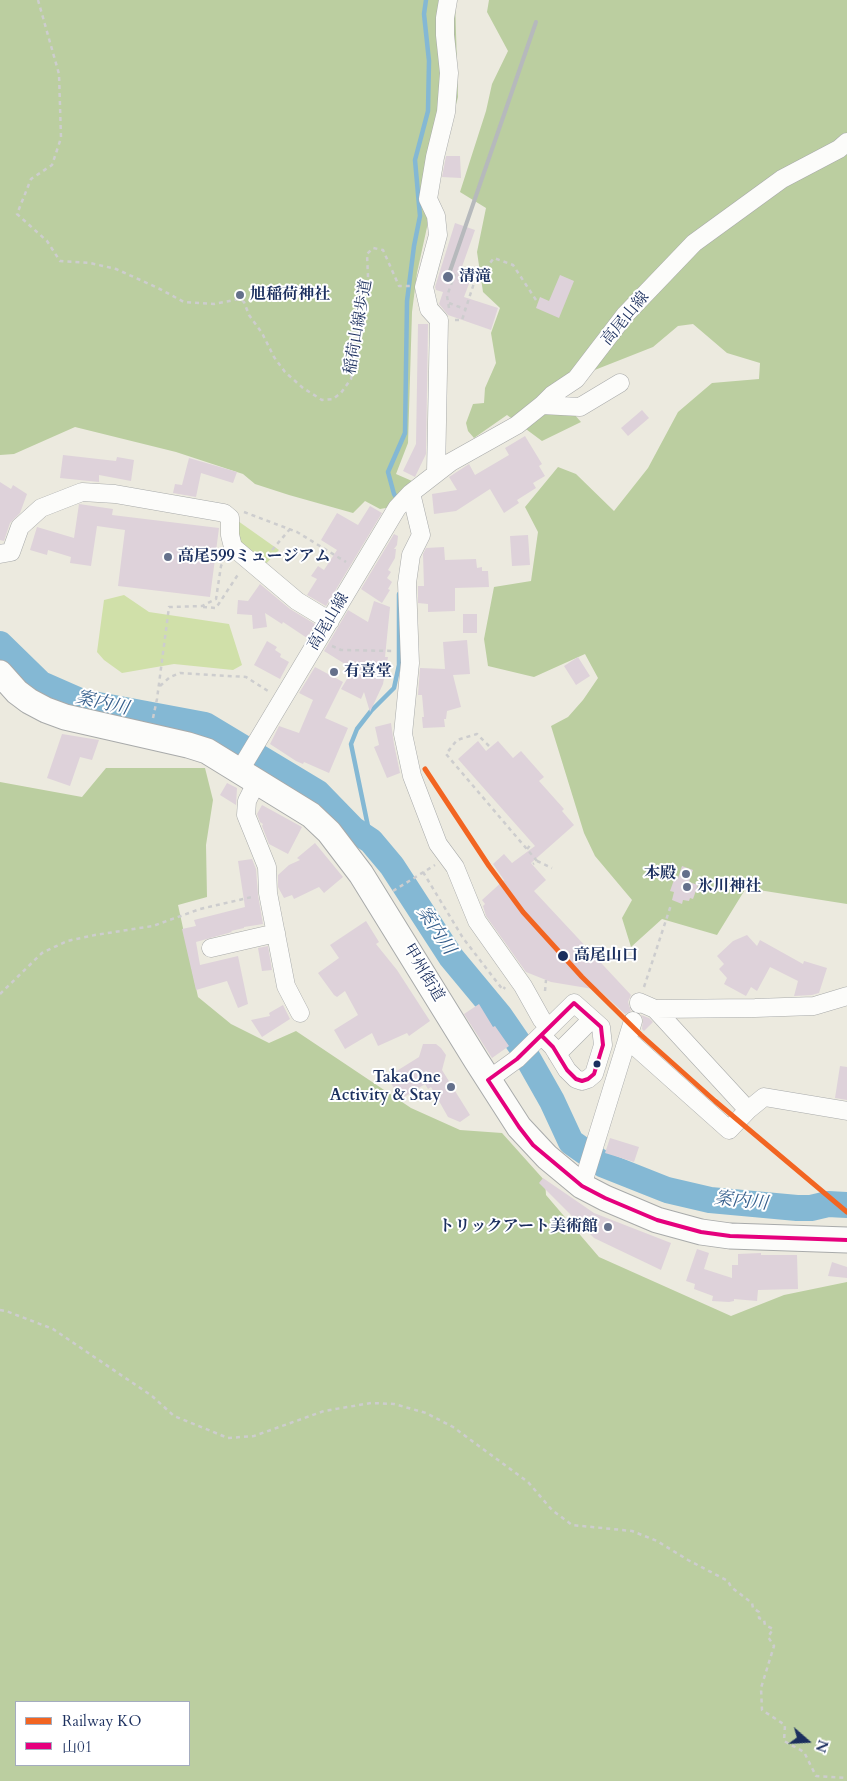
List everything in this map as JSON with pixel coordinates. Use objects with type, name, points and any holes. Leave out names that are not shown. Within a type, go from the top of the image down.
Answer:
[{"type":"highway","name":"甲州街道","points":[[0,673],[8,693],[56,714],[188,745],[247,768],[311,815],[335,839],[361,874],[488,1080],[533,1144],[584,1179],[605,1198],[657,1220],[701,1232],[730,1236],[847,1240]]},
{"type":"street","points":[[436,473],[439,320],[429,309],[424,287],[438,235],[436,216],[428,199],[435,157],[446,112],[449,73],[445,18],[448,0]]},
{"type":"street","name":"高尾山線","points":[[300,1012],[286,986],[268,893],[267,867],[246,815],[247,768],[260,736],[360,570],[405,500],[451,462],[517,425],[552,395],[576,379],[625,316],[694,243],[782,179],[839,149],[847,142]]},
{"type":"street","points":[[542,405],[580,407],[620,382]]},
{"type":"street","points":[[0,554],[11,552],[20,527],[41,508],[82,492],[124,496],[224,513],[230,518],[230,535],[234,546],[296,601],[330,621]]},
{"type":"street","points":[[405,500],[421,535],[411,555],[407,583],[410,663],[404,734],[412,776],[438,844],[454,867],[477,922],[524,986],[541,1032],[567,1070],[576,1079],[582,1081],[594,1074],[603,1045],[603,1035],[601,1027],[574,1003],[541,1032],[517,1059],[488,1080]]},
{"type":"street","points":[[210,948],[276,933]]},
{"type":"street","points":[[644,1005],[755,1008],[814,1006],[847,996]]},
{"type":"street","points":[[644,1005],[748,1110]]},
{"type":"street","points":[[557,1054],[592,1019]]},
{"type":"street","points":[[584,1179],[633,1021]]},
{"type":"street","points":[[628,1040],[729,1130],[748,1110],[764,1097],[847,1111]]},
{"type":"path","name":"稲荷山線歩道","points":[[38,0],[59,74],[61,138],[52,165],[31,180],[17,214],[46,241],[60,261],[90,263],[116,269],[184,302],[214,304],[239,299],[244,302],[249,315],[285,372],[303,388],[322,400],[333,399],[341,393],[351,379],[368,277],[367,254],[372,248],[383,250],[399,286],[408,285]]},
{"type":"path","points":[[462,320],[474,283],[494,258],[513,265],[538,302]]},
{"type":"path","points":[[450,310],[447,296],[454,274]]},
{"type":"path","points":[[449,303],[465,309]]},
{"type":"path","points":[[230,518],[245,512],[290,529],[360,570]]},
{"type":"path","points":[[272,550],[290,529]]},
{"type":"path","points":[[202,606],[216,599],[221,566],[234,546]]},
{"type":"path","points":[[151,724],[159,688],[169,607],[202,606],[216,608],[248,559]]},
{"type":"path","points":[[318,640],[341,650],[389,651]]},
{"type":"path","points":[[159,688],[170,677],[180,673],[246,677],[282,700]]},
{"type":"path","points":[[489,746],[477,734],[457,740],[446,754],[537,861],[552,868]]},
{"type":"path","points":[[527,849],[532,843]]},
{"type":"path","points":[[392,891],[447,858]]},
{"type":"path","points":[[532,864],[537,861]]},
{"type":"path","points":[[423,872],[463,938],[503,990],[516,977]]},
{"type":"path","points":[[0,994],[42,953],[67,941],[95,934],[153,926],[200,909],[268,893]]},
{"type":"path","points":[[644,1005],[671,905]]},
{"type":"path","points":[[0,1310],[54,1329],[152,1396],[174,1416],[228,1438],[254,1436],[324,1411],[371,1403],[394,1404],[426,1413],[453,1427],[528,1482],[552,1510],[572,1525],[632,1531],[657,1541],[688,1560],[728,1580],[731,1587],[752,1603],[753,1608],[759,1612],[759,1618],[764,1620],[765,1625],[773,1629],[768,1636],[774,1646],[761,1688],[762,1710],[785,1725],[784,1741],[804,1752],[816,1776],[847,1778]]},
{"type":"green space","points":[[0,0],[455,0],[458,97],[444,149],[417,273],[412,312],[408,443],[396,474],[412,481],[391,507],[380,509],[365,501],[353,513],[255,484],[243,474],[176,452],[75,427],[14,454],[0,455]]},
{"type":"green space","points":[[489,0],[847,0],[847,904],[746,888],[717,935],[662,919],[631,947],[622,918],[632,900],[595,856],[584,833],[551,726],[568,717],[583,700],[598,678],[585,654],[534,677],[488,666],[484,639],[494,587],[531,581],[538,532],[525,507],[558,467],[576,474],[614,511],[648,468],[678,412],[712,383],[759,379],[760,363],[727,353],[693,324],[678,326],[653,347],[582,375],[559,397],[581,422],[542,441],[507,415],[474,438],[468,431],[466,423],[473,404],[484,403],[485,388],[496,363],[491,333],[500,308],[483,292],[477,252],[486,208],[460,192],[486,111],[492,84],[508,51],[487,12]]},
{"type":"green space","points":[[238,521],[279,550],[263,567],[237,544]]},
{"type":"green space","points":[[124,595],[149,612],[229,624],[242,665],[233,670],[174,664],[122,673],[104,660],[97,652],[104,600]]},
{"type":"green space","points":[[106,768],[205,768],[213,800],[206,845],[207,897],[178,905],[198,997],[231,1024],[269,1043],[296,1031],[411,1108],[460,1130],[502,1133],[545,1181],[546,1195],[599,1257],[731,1316],[784,1295],[847,1282],[847,1781],[0,1781],[0,782],[82,797]]},
{"type":"building","points":[[446,156],[460,156],[461,178],[442,177]]},
{"type":"building","points":[[455,223],[475,230],[458,278],[470,281],[464,297],[498,308],[491,330],[448,315],[439,304],[443,292],[436,290],[435,287]]},
{"type":"building","points":[[560,275],[574,281],[559,318],[536,308],[540,297],[549,301]]},
{"type":"building","points":[[418,324],[428,324],[426,454],[415,477],[403,471],[416,444]]},
{"type":"building","points":[[642,410],[649,418],[628,436],[621,428]]},
{"type":"building","points":[[525,436],[542,464],[539,466],[545,476],[533,483],[536,488],[517,500],[519,503],[504,513],[490,489],[456,511],[434,514],[432,494],[457,490],[449,477],[469,464],[475,475],[509,455],[505,448]]},
{"type":"building","points":[[63,455],[116,461],[117,457],[134,460],[131,481],[99,475],[99,482],[60,478]]},
{"type":"building","points":[[189,458],[237,472],[233,483],[201,473],[196,497],[173,493],[175,484],[182,485]]},
{"type":"building","points":[[0,482],[11,489],[13,485],[27,494],[20,513],[10,523],[4,541],[0,540]]},
{"type":"building","name":"高尾599ミュージアム","points":[[79,504],[113,509],[112,515],[219,528],[210,597],[118,586],[125,530],[97,526],[91,566],[70,563],[71,557],[48,550],[47,555],[30,550],[37,527],[74,538]]},
{"type":"building","points":[[370,506],[382,513],[326,606],[307,595],[317,579],[311,576],[318,566],[324,570],[337,550],[321,540],[337,513],[358,525]]},
{"type":"building","points":[[394,534],[398,536],[397,545],[394,549],[396,549],[395,558],[388,570],[391,572],[387,578],[392,582],[388,589],[390,590],[382,603],[361,589]]},
{"type":"building","points":[[528,535],[530,565],[512,566],[510,536]]},
{"type":"building","points":[[444,547],[445,560],[476,559],[477,568],[482,567],[482,571],[488,571],[489,587],[455,588],[455,611],[428,612],[428,604],[418,603],[418,586],[424,586],[423,554],[426,548]]},
{"type":"building","points":[[260,584],[290,609],[315,624],[307,638],[265,613],[267,627],[253,629],[252,615],[237,614],[238,600],[248,601]]},
{"type":"building","points":[[374,601],[390,607],[385,657],[388,657],[383,684],[370,712],[364,692],[361,699],[341,689],[353,669],[324,651],[348,610],[368,622]]},
{"type":"building","points":[[463,614],[477,614],[477,633],[463,633]]},
{"type":"building","points":[[467,640],[470,674],[453,675],[461,707],[447,711],[446,719],[444,719],[445,727],[423,728],[422,695],[418,695],[420,668],[445,669],[443,642]]},
{"type":"building","points":[[267,641],[277,647],[275,650],[281,654],[280,657],[289,662],[280,679],[254,665]]},
{"type":"building","points":[[578,657],[590,676],[576,685],[564,666]]},
{"type":"building","points":[[315,667],[343,682],[325,718],[348,728],[329,773],[304,762],[303,764],[296,761],[270,744],[279,726],[299,733],[313,700],[299,693]]},
{"type":"building","points":[[391,723],[400,773],[387,778],[374,747],[379,745],[375,727]]},
{"type":"building","points":[[62,734],[99,740],[92,760],[80,757],[70,786],[47,778]]},
{"type":"building","points":[[478,741],[486,751],[498,741],[513,758],[521,751],[544,777],[539,781],[564,809],[562,811],[574,825],[531,863],[546,880],[534,891],[631,995],[628,1002],[631,1011],[625,1014],[599,990],[551,982],[526,972],[486,916],[483,906],[485,904],[482,900],[504,880],[493,864],[504,854],[512,863],[535,846],[458,759]]},
{"type":"building","points":[[227,783],[237,788],[236,805],[220,795]]},
{"type":"building","points":[[262,805],[302,827],[288,854],[269,844],[262,826],[263,824],[260,822],[257,814]]},
{"type":"building","points":[[315,843],[343,877],[324,893],[319,887],[294,899],[292,895],[284,898],[278,887],[278,875],[289,865],[300,860],[297,858]]},
{"type":"building","points":[[252,859],[256,869],[263,924],[244,927],[196,942],[200,965],[238,956],[248,1004],[238,1008],[227,981],[196,990],[182,929],[196,926],[194,920],[245,907],[238,861]]},
{"type":"building","points":[[682,866],[693,870],[689,882],[698,885],[693,899],[690,898],[689,901],[683,900],[682,904],[672,900],[674,892],[670,891],[675,877],[678,878]]},
{"type":"building","points":[[366,921],[379,942],[376,944],[397,970],[430,1021],[409,1036],[407,1033],[378,1046],[372,1033],[345,1049],[334,1030],[358,1015],[345,991],[337,997],[334,995],[318,973],[339,958],[330,945]]},
{"type":"building","points":[[747,935],[757,946],[760,940],[803,964],[804,961],[827,968],[819,993],[794,996],[798,981],[770,967],[757,991],[751,987],[746,996],[724,984],[727,978],[719,969],[724,964],[717,956],[733,941]]},
{"type":"building","points":[[268,946],[272,970],[262,971],[258,948]]},
{"type":"building","points":[[479,1004],[493,1027],[495,1026],[509,1046],[492,1058],[464,1014]]},
{"type":"building","points":[[283,1005],[290,1019],[262,1037],[251,1020],[270,1016],[269,1013]]},
{"type":"building","points":[[641,1015],[653,1022],[644,1031],[642,1029],[643,1019]]},
{"type":"building","points":[[423,1044],[436,1044],[446,1055],[442,1070],[470,1115],[460,1122],[448,1117],[431,1087],[428,1089],[425,1084],[401,1099],[387,1077],[419,1057]]},
{"type":"building","points":[[840,1066],[847,1067],[847,1100],[835,1098]]},
{"type":"building","points":[[610,1138],[639,1147],[634,1162],[605,1153]]},
{"type":"building","points":[[543,1178],[594,1213],[671,1243],[661,1270],[594,1238],[539,1183]]},
{"type":"building","points":[[697,1249],[709,1253],[704,1269],[732,1278],[732,1265],[738,1265],[738,1254],[797,1255],[798,1289],[758,1290],[757,1301],[734,1299],[734,1301],[729,1302],[712,1301],[713,1296],[694,1289],[695,1284],[686,1281]]},
{"type":"building","points":[[832,1262],[847,1267],[847,1278],[828,1276]]},
{"type":"waterway","points":[[399,502],[394,494],[388,472],[405,433],[407,301],[420,216],[415,160],[428,111],[429,61],[424,14],[426,0]]},
{"type":"waterway","points":[[371,841],[351,744],[357,729],[371,711],[394,688],[399,665],[399,594]]},
{"type":"waterway","name":"案内川","points":[[0,644],[41,684],[82,702],[205,725],[318,793],[353,829],[371,841],[392,866],[451,957],[500,1016],[522,1048],[552,1101],[571,1142],[604,1165],[667,1190],[710,1200],[797,1208],[811,1208],[828,1204],[847,1205]]},
{"type":"railway","points":[[450,271],[536,22]]},
{"type":"rail line","name":"KO","points":[[425,769],[489,866],[523,912],[582,977],[641,1035],[715,1101],[847,1212]]},
{"type":"transit line","name":"山01","points":[[542,1036],[553,1047],[567,1070],[576,1079],[582,1081],[594,1074],[603,1045],[601,1027],[574,1003],[517,1059],[488,1080],[533,1145],[582,1186],[657,1220],[701,1232],[730,1236],[847,1240]]},
{"type":"place","name":"清滝","points":[[448,277]]},
{"type":"place","name":"旭稲荷神社","points":[[240,295]]},
{"type":"place","name":"高尾599ミュージアム","points":[[168,557]]},
{"type":"place","name":"有喜堂","points":[[334,672]]},
{"type":"place","name":"本殿","points":[[686,874]]},
{"type":"place","name":"氷川神社","points":[[687,887]]},
{"type":"place","name":"高尾山口","points":[[563,956]]},
{"type":"place","name":"TakaOne Activity & Stay","points":[[451,1087]]},
{"type":"place","name":"トリックアート美術館","points":[[608,1227]]}]
